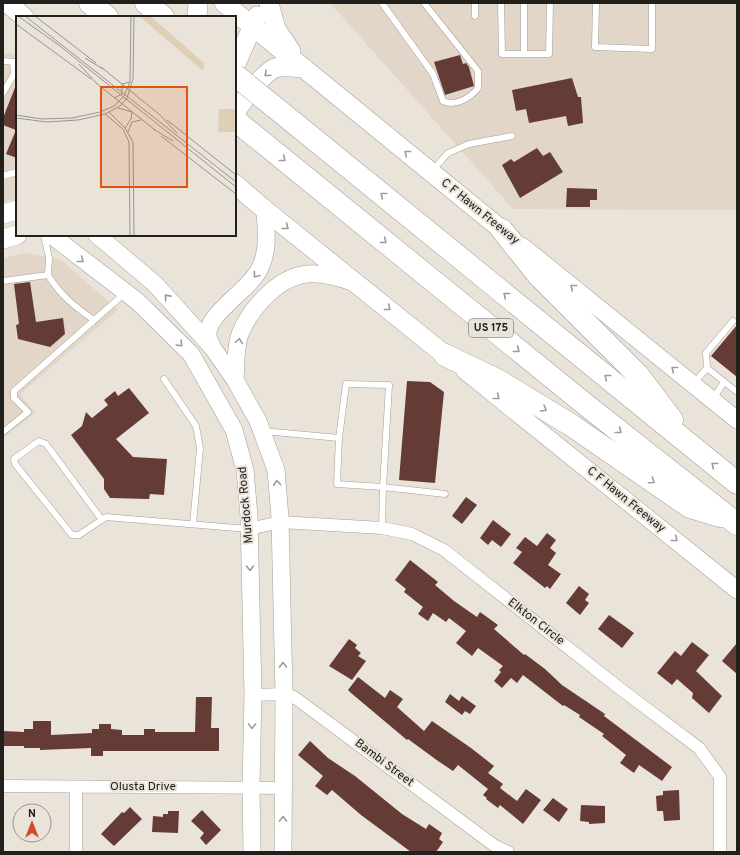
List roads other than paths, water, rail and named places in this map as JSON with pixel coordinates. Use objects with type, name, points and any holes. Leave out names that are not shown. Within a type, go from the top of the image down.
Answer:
[{"type":"highway","points":[[90,3],[106,16]]},
{"type":"highway","points":[[146,3],[162,16]]},
{"type":"highway","name":"US 175","points":[[236,76],[737,483]]},
{"type":"highway","name":"US 175","points":[[236,121],[586,405],[734,522]]},
{"type":"highway","points":[[502,230],[538,275],[638,375],[691,446]]},
{"type":"highway","points":[[445,355],[499,381],[571,425],[690,507],[734,522]]},
{"type":"main road","points":[[6,3],[23,16]]},
{"type":"main road","points":[[197,16],[198,3]]},
{"type":"main road","points":[[236,64],[253,28],[261,3]]},
{"type":"main road","points":[[269,3],[276,29],[304,68]]},
{"type":"main road","name":"C F Hawn Freeway","points":[[230,8],[737,420]]},
{"type":"main road","points":[[236,112],[265,75],[274,68],[304,68]]},
{"type":"main road","name":"C F Hawn Freeway","points":[[236,185],[264,210],[737,590]]},
{"type":"main road","points":[[212,347],[208,336],[209,327],[219,312],[247,286],[260,269],[267,241],[264,210],[236,196]]},
{"type":"main road","points":[[3,214],[16,210]]},
{"type":"main road","points":[[3,239],[16,235]]},
{"type":"main road","name":"Murdock Road","points":[[52,236],[137,301],[191,354],[234,430],[245,470],[249,529],[253,695],[251,787],[252,852]]},
{"type":"main road","points":[[98,236],[155,284],[212,347],[235,380],[261,431],[276,470],[280,522],[284,694],[283,852]]},
{"type":"main road","points":[[235,380],[239,336],[244,324],[250,314],[280,283],[292,276],[320,274],[333,275],[356,283]]},
{"type":"main road","points":[[206,379],[205,358],[212,347]]},
{"type":"street","name":"Elkton Circle","points":[[249,529],[280,522],[382,528],[412,534],[444,550],[618,687],[699,748],[720,777],[720,852]]},
{"type":"street","name":"Bambi Street","points":[[253,695],[284,694],[294,697],[495,846],[508,852]]},
{"type":"street","name":"Olusta Drive","points":[[3,786],[284,788]]},
{"type":"street","points":[[76,787],[76,852]]},
{"type":"lane","points":[[382,3],[433,74],[443,101],[447,103],[459,102],[472,96],[478,88],[478,71],[424,3]]},
{"type":"lane","points":[[475,3],[475,16]]},
{"type":"lane","points":[[502,3],[502,54],[549,54],[550,3]]},
{"type":"lane","points":[[524,3],[524,54]]},
{"type":"lane","points":[[596,3],[594,47],[652,49],[652,3]]},
{"type":"lane","points":[[3,62],[15,62],[14,74],[3,93]]},
{"type":"lane","points":[[431,172],[448,153],[469,144],[512,136]]},
{"type":"lane","points":[[3,176],[16,172]]},
{"type":"lane","points":[[44,236],[49,258],[48,275],[58,290],[70,303],[94,320]]},
{"type":"lane","points":[[3,281],[48,275]]},
{"type":"lane","points":[[3,432],[28,412],[14,398],[14,391],[125,293]]},
{"type":"lane","points":[[693,384],[707,368],[706,353],[733,320]]},
{"type":"lane","points":[[707,368],[737,392]]},
{"type":"lane","points":[[164,379],[196,426],[200,448],[193,524]]},
{"type":"lane","points":[[712,400],[724,382]]},
{"type":"lane","points":[[382,528],[382,487],[389,385],[346,384],[339,438],[337,484],[382,487],[445,494]]},
{"type":"lane","points":[[261,431],[339,438]]},
{"type":"lane","points":[[102,520],[46,444],[39,441],[14,459],[15,464],[72,535],[79,535],[102,520],[106,517],[249,529]]}]
